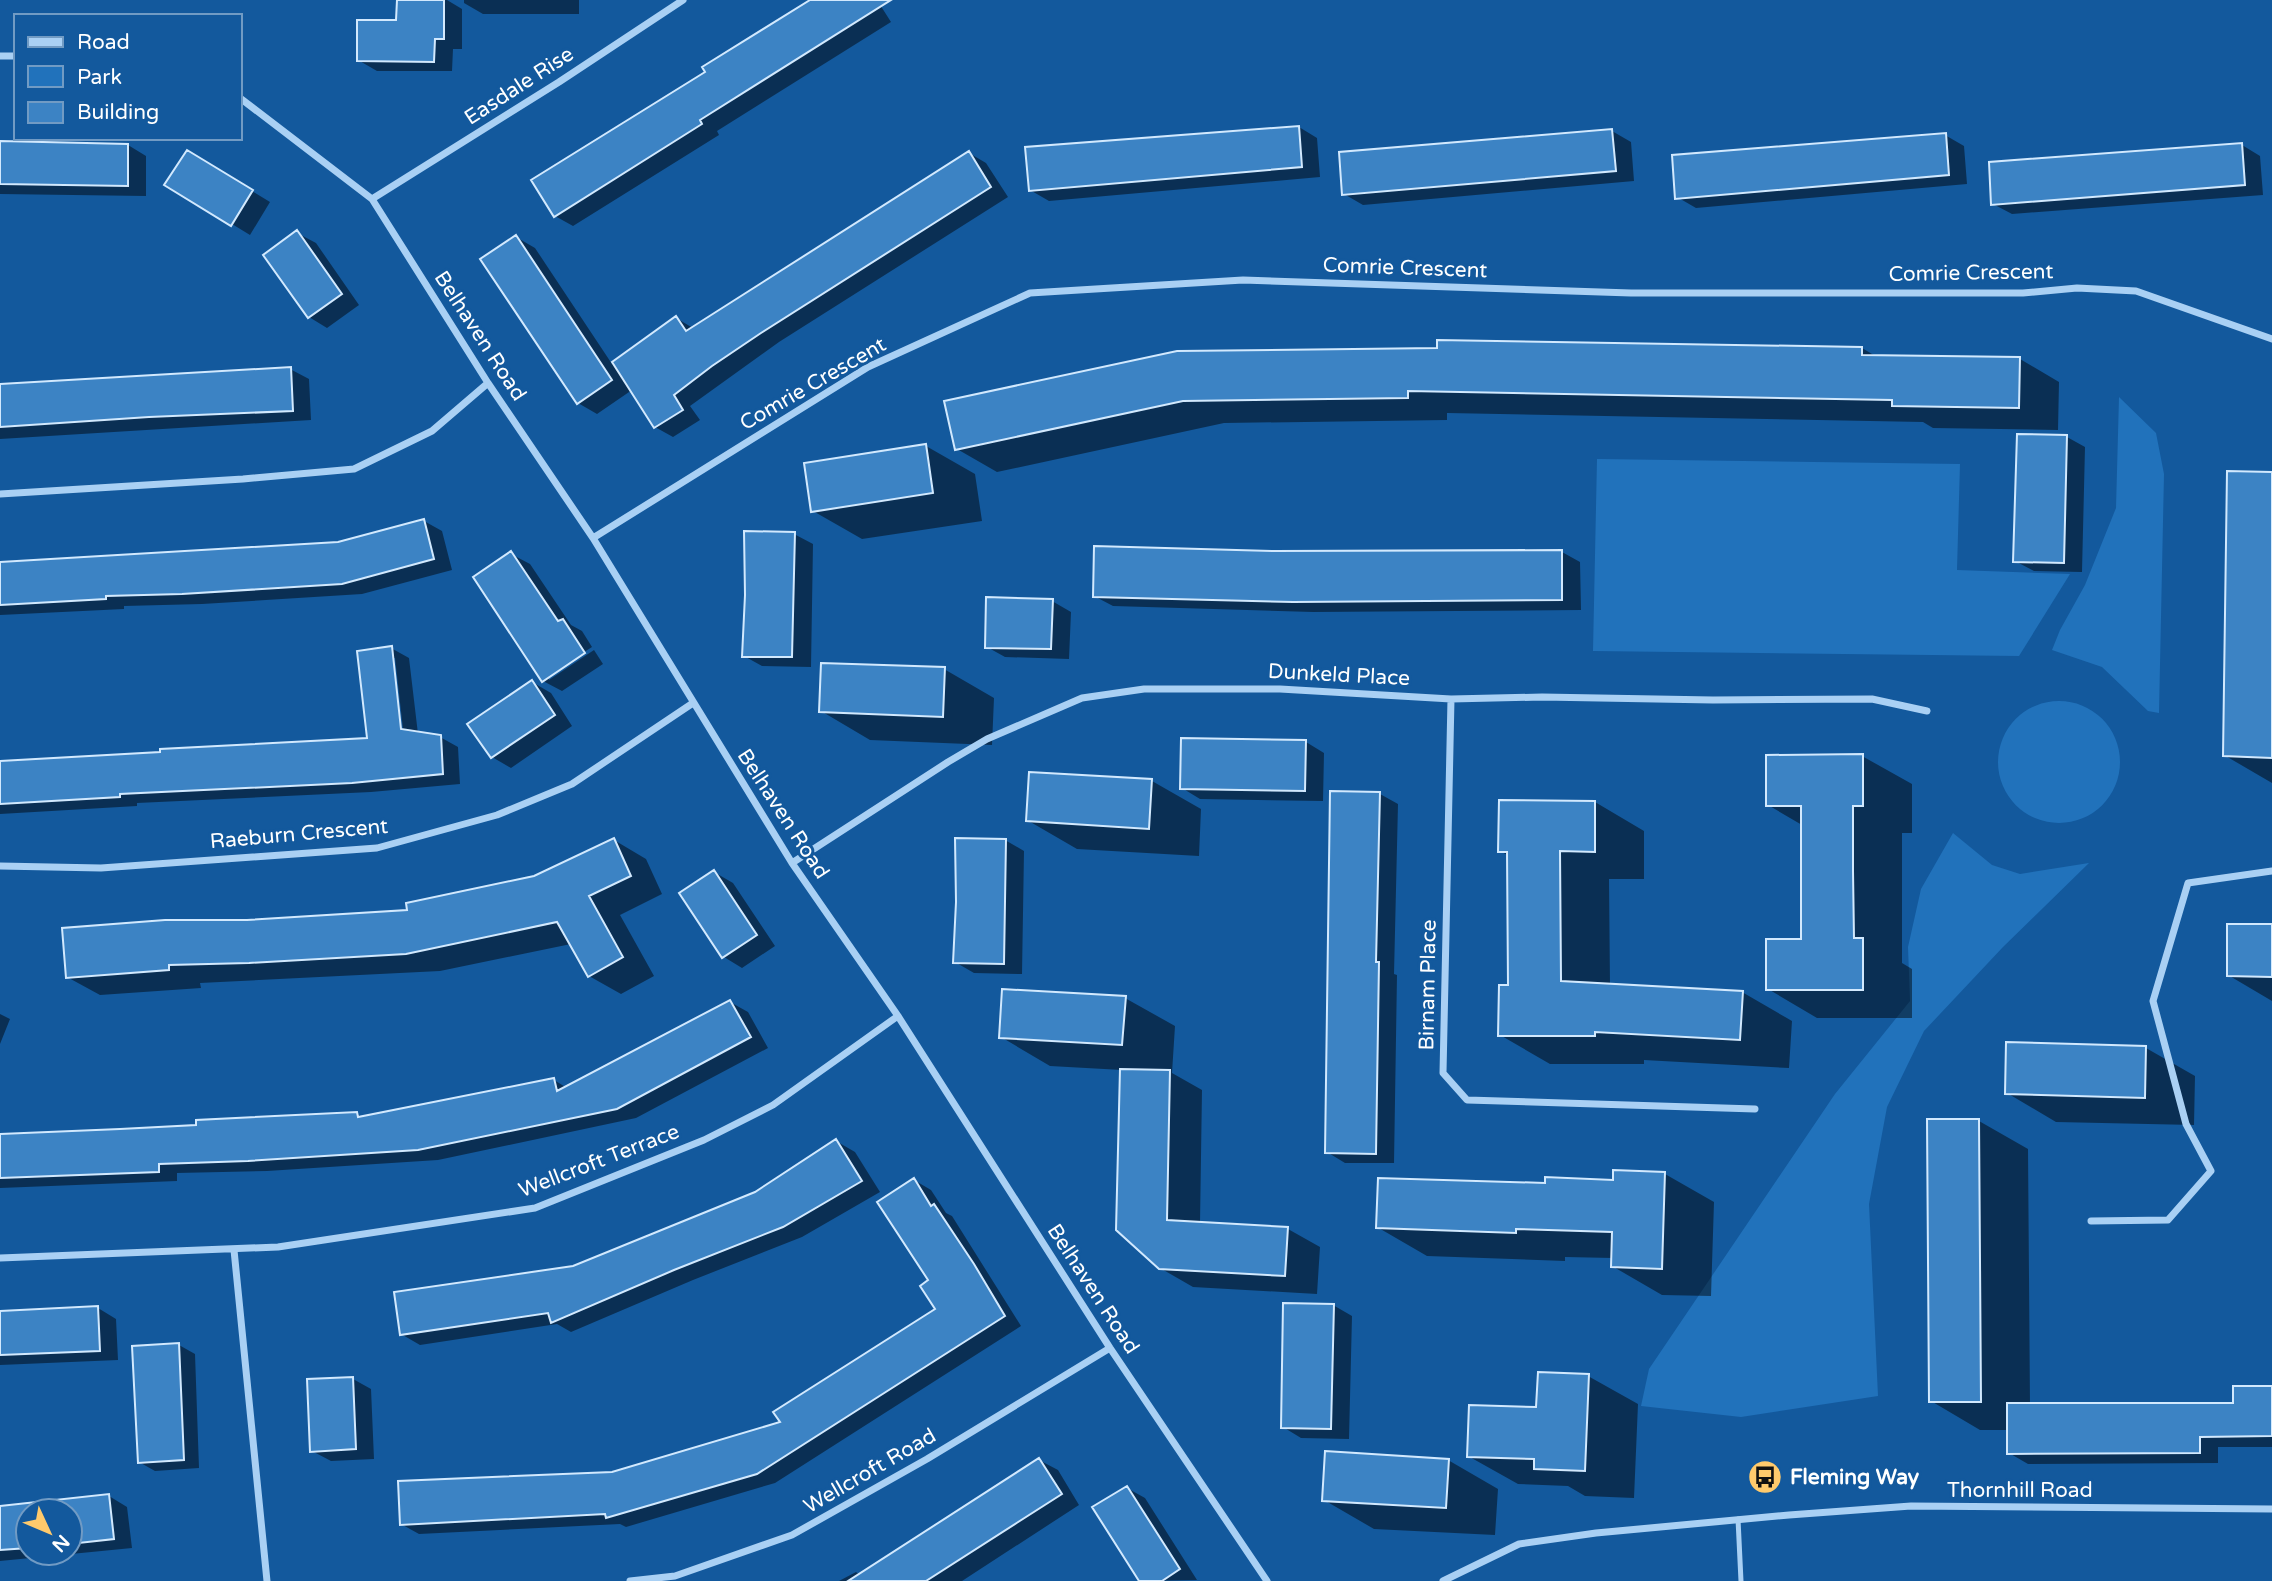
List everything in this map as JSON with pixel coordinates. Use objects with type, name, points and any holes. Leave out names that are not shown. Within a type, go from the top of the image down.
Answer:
[{"type":"street","name":"Easdale Rise","points":[[372,199],[559,82],[682,0]]},
{"type":"street","name":"Belhaven Road","points":[[242,100],[372,199],[488,383],[593,538],[792,863],[898,1016],[1110,1348],[1267,1581]]},
{"type":"street","name":"Comrie Crescent","points":[[593,538],[868,367],[1030,293],[1243,279],[1631,293],[2023,293],[2077,288],[2136,291],[2272,339]]},
{"type":"street","points":[[0,494],[243,479],[354,469],[432,431],[488,383]]},
{"type":"street","name":"Dunkeld Place","points":[[792,863],[987,739],[1082,698],[1144,689],[1280,689],[1451,699],[1872,699],[1927,711]]},
{"type":"street","name":"Birnam Place","points":[[1451,699],[1444,1073],[1467,1100],[1755,1109]]},
{"type":"street","name":"Raeburn Crescent","points":[[0,866],[101,868],[377,848],[497,815],[572,784],[693,703]]},
{"type":"street","points":[[2091,1222],[2168,1220],[2211,1171],[2186,1124],[2153,1001],[2188,883],[2272,872]]},
{"type":"street","name":"Wellcroft Terrace","points":[[0,1258],[278,1247],[535,1208],[704,1140],[773,1105],[898,1016]]},
{"type":"street","points":[[234,1250],[267,1581]]},
{"type":"street","name":"Wellcroft Road","points":[[630,1581],[675,1576],[792,1535],[927,1459],[1110,1348]]},
{"type":"street","name":"Thornhill Road","points":[[1443,1581],[1519,1544],[1596,1533],[1738,1519],[1911,1506],[2272,1509]]},
{"type":"lane","points":[[1738,1519],[1741,1581]]},
{"type":"green space","points":[[2119,397],[2156,433],[2164,474],[2159,713],[2148,711],[2102,667],[2052,650],[2085,585],[2116,508]]},
{"type":"green space","points":[[1597,459],[1960,464],[1957,570],[2070,574],[2019,656],[1593,651]]},
{"type":"green space","points":[[2059,701],[2083,705],[2102,719],[2116,738],[2120,762],[2116,786],[2102,805],[2083,819],[2059,823],[2035,819],[2016,805],[2002,786],[1998,762],[2002,738],[2016,719],[2035,705]]},
{"type":"green space","points":[[1953,833],[1992,865],[2020,874],[2089,863],[2003,947],[1924,1031],[1887,1107],[1869,1204],[1878,1396],[1741,1417],[1641,1406],[1649,1369],[1835,1094],[1910,1001],[1908,947],[1921,889]]},
{"type":"building","points":[[397,0],[444,0],[444,39],[435,39],[434,62],[357,61],[357,20],[396,20]]},
{"type":"building","points":[[810,0],[891,0],[700,120],[702,124],[554,217],[531,180],[705,72],[702,67]]},
{"type":"building","points":[[1299,126],[1302,167],[1029,191],[1025,147]]},
{"type":"building","points":[[1612,129],[1616,171],[1342,195],[1339,152]]},
{"type":"building","points":[[1946,133],[1949,175],[1675,199],[1672,155]]},
{"type":"building","points":[[0,141],[128,144],[128,186],[0,184]]},
{"type":"building","points":[[2242,143],[2245,185],[1991,205],[1989,162]]},
{"type":"building","points":[[187,150],[253,190],[231,226],[164,185]]},
{"type":"building","points":[[969,151],[991,187],[712,366],[674,395],[683,410],[654,428],[612,362],[676,316],[686,331]]},
{"type":"building","points":[[297,230],[342,294],[308,318],[263,255]]},
{"type":"building","points":[[516,235],[612,380],[577,404],[480,259]]},
{"type":"building","points":[[1437,340],[1862,347],[1862,355],[2020,357],[2019,408],[1892,406],[1892,400],[1408,391],[1408,398],[1183,401],[955,450],[944,401],[1177,351],[1437,348]]},
{"type":"building","points":[[291,367],[293,411],[0,427],[0,384]]},
{"type":"building","points":[[2017,434],[2067,435],[2064,563],[2013,562]]},
{"type":"building","points":[[926,444],[933,493],[811,512],[804,463]]},
{"type":"building","points":[[2227,471],[2272,472],[2272,758],[2223,756]]},
{"type":"building","points":[[424,519],[434,559],[342,584],[106,596],[106,599],[0,605],[0,562],[338,542]]},
{"type":"building","points":[[744,531],[795,532],[792,657],[742,657]]},
{"type":"building","points":[[1094,546],[1274,551],[1562,550],[1562,600],[1293,602],[1093,597]]},
{"type":"building","points":[[511,551],[558,621],[563,619],[585,653],[542,682],[473,577]]},
{"type":"building","points":[[986,597],[1053,599],[1051,649],[985,648]]},
{"type":"building","points":[[392,646],[401,729],[441,735],[443,774],[352,783],[120,794],[120,797],[0,804],[0,761],[367,738],[357,651]]},
{"type":"building","points":[[821,663],[945,667],[943,717],[819,712]]},
{"type":"building","points":[[532,680],[555,715],[491,758],[467,724]]},
{"type":"building","points":[[1181,738],[1306,740],[1305,791],[1180,789]]},
{"type":"building","points":[[1863,754],[1863,806],[1853,806],[1853,871],[1854,938],[1863,938],[1863,990],[1766,990],[1766,939],[1801,939],[1801,806],[1766,806],[1766,755]]},
{"type":"building","points":[[1029,772],[1152,779],[1149,829],[1026,821]]},
{"type":"building","points":[[1330,791],[1380,792],[1376,962],[1379,962],[1376,1154],[1325,1153]]},
{"type":"building","points":[[1499,800],[1595,801],[1595,852],[1560,851],[1561,981],[1743,991],[1740,1040],[1595,1032],[1595,1036],[1498,1036],[1499,985],[1508,985],[1507,852],[1498,852]]},
{"type":"building","points":[[614,838],[631,876],[589,896],[623,957],[588,977],[557,922],[406,954],[169,965],[169,970],[66,978],[62,928],[165,920],[247,920],[407,910],[406,903],[534,876]]},
{"type":"building","points":[[955,838],[1006,839],[1004,964],[953,963]]},
{"type":"building","points":[[714,870],[757,935],[722,958],[679,893]]},
{"type":"building","points":[[2227,924],[2272,924],[2272,977],[2227,976]]},
{"type":"building","points":[[1002,989],[1126,996],[1122,1045],[999,1038]]},
{"type":"building","points":[[730,1000],[751,1037],[617,1109],[418,1150],[159,1164],[159,1172],[0,1178],[0,1134],[196,1125],[196,1120],[357,1112],[358,1117],[554,1078],[557,1091]]},
{"type":"building","points":[[2006,1042],[2146,1046],[2145,1098],[2005,1094]]},
{"type":"building","points":[[1120,1069],[1170,1070],[1167,1220],[1288,1227],[1285,1276],[1159,1269],[1116,1230]]},
{"type":"building","points":[[1927,1119],[1979,1119],[1981,1402],[1929,1402]]},
{"type":"building","points":[[836,1139],[862,1181],[783,1227],[551,1323],[548,1313],[400,1335],[394,1292],[573,1266],[755,1192]]},
{"type":"building","points":[[1613,1170],[1665,1172],[1662,1269],[1611,1267],[1612,1232],[1516,1229],[1516,1233],[1376,1228],[1378,1178],[1545,1183],[1545,1177],[1613,1180]]},
{"type":"building","points":[[914,1178],[974,1264],[1005,1316],[757,1474],[606,1518],[605,1514],[400,1525],[398,1481],[612,1472],[780,1422],[773,1412],[935,1309],[920,1286],[928,1280],[877,1202]]},
{"type":"building","points":[[1283,1303],[1334,1304],[1331,1429],[1281,1428]]},
{"type":"building","points":[[98,1306],[100,1351],[0,1355],[0,1311]]},
{"type":"building","points":[[179,1343],[184,1460],[138,1463],[132,1346]]},
{"type":"building","points":[[1538,1372],[1589,1374],[1585,1471],[1534,1469],[1534,1459],[1467,1457],[1469,1405],[1536,1407]]},
{"type":"building","points":[[353,1377],[356,1449],[310,1452],[307,1379]]},
{"type":"building","points":[[2233,1386],[2272,1386],[2272,1436],[2200,1437],[2200,1453],[2007,1454],[2007,1403],[2233,1403]]},
{"type":"building","points":[[1325,1451],[1449,1459],[1446,1508],[1322,1501]]},
{"type":"building","points":[[1039,1458],[1062,1494],[926,1581],[848,1581]]},
{"type":"building","points":[[1127,1486],[1180,1569],[1162,1581],[1139,1581],[1092,1507]]},
{"type":"building","points":[[109,1494],[114,1539],[84,1542],[84,1497],[82,1497]]},
{"type":"building","points":[[14,1504],[14,1549],[0,1550],[0,1506]]},
{"type":"place","name":"Fleming Way","points":[[1765,1477]]}]
